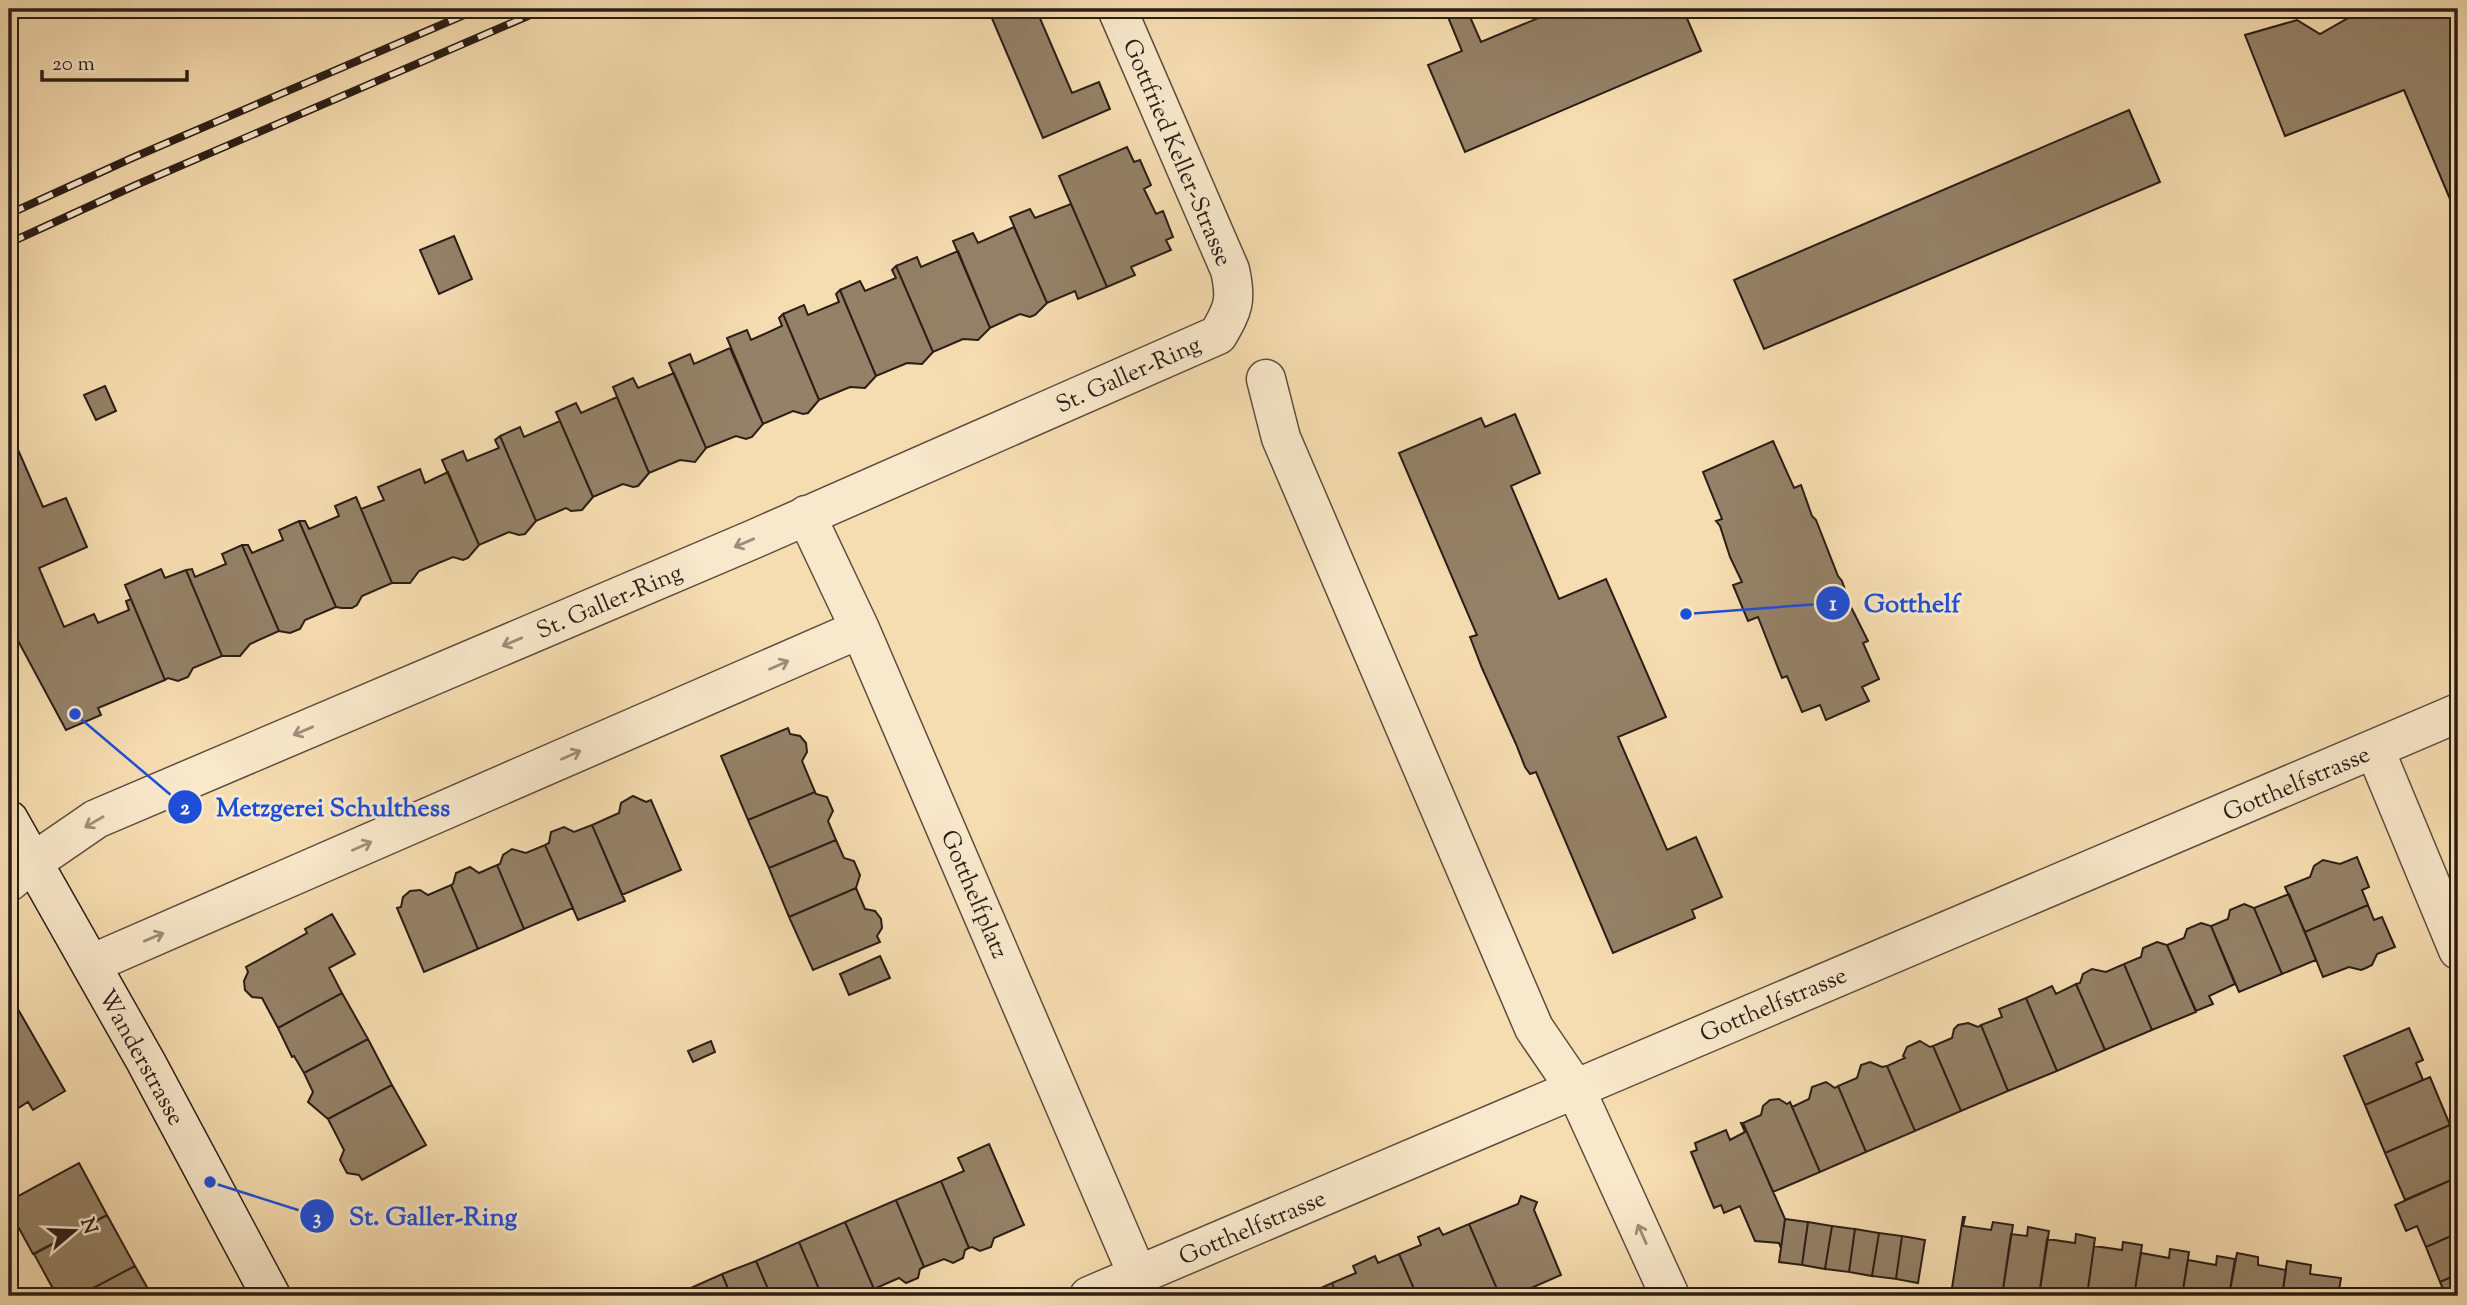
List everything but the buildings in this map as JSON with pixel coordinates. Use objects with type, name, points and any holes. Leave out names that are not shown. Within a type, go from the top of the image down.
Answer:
[{"type":"street","name":"Gottfried Keller-Strasse","points":[[1118,9],[1230,270],[1235,292],[1230,314],[1218,335]]},
{"type":"street","name":"St. Galler-Ring","points":[[20,872],[96,819],[1218,335]]},
{"type":"street","points":[[1266,379],[1281,438],[1534,1028],[1575,1088],[1670,1296]]},
{"type":"street","name":"Gotthelfplatz","points":[[806,515],[860,629],[1136,1286]]},
{"type":"street","points":[[91,964],[860,629]]},
{"type":"street","name":"Gotthelfstrasse","points":[[1089,1296],[1136,1286],[1575,1088],[2458,713]]},
{"type":"street","points":[[2375,750],[2458,950]]},
{"type":"street","name":"Wanderstrasse","points":[[9,820],[20,872],[91,964],[271,1296]]},
{"type":"railway","points":[[9,214],[478,9]]},
{"type":"railway","points":[[9,243],[136,185],[544,9]]},
{"type":"place","name":"Gotthelf","points":[[1686,614]]},
{"type":"place","name":"Metzgerei Schulthess","points":[[75,714]]},
{"type":"place","name":"St. Galler-Ring","points":[[210,1182]]}]
